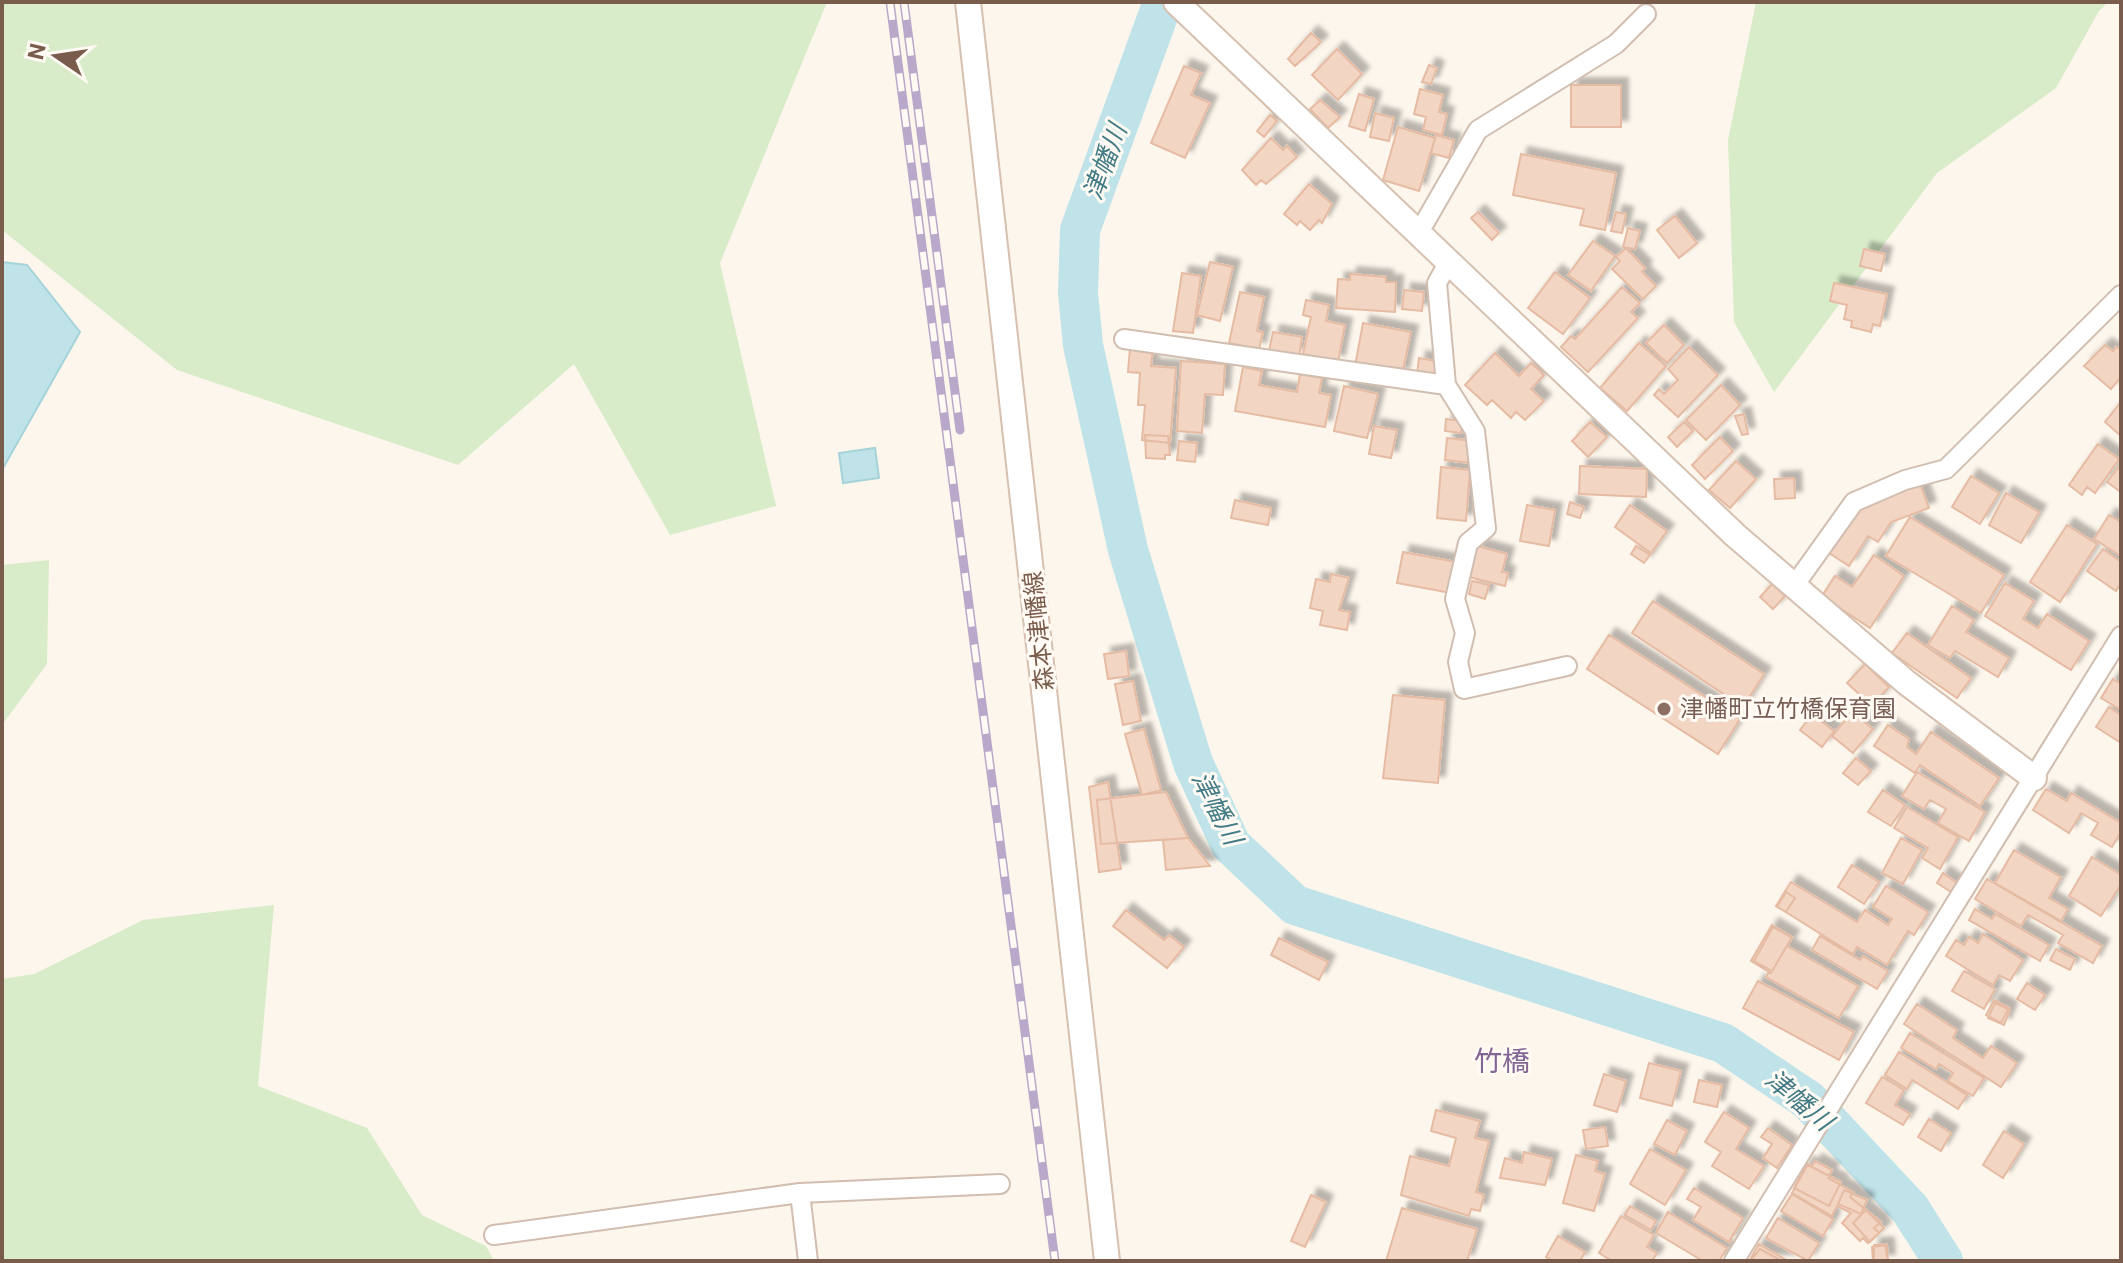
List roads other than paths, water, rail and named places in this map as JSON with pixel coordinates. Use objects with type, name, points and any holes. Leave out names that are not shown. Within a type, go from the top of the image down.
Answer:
[{"type":"main road","name":"森本津幡線","points":[[968,2],[1107,1261]]},
{"type":"main road","points":[[1176,2],[1735,535],[1907,683],[2034,778]]},
{"type":"street","points":[[1415,231],[1425,222],[1478,130],[1616,44],[1646,14]]},
{"type":"street","points":[[1448,263],[1437,283],[1446,385],[1475,431],[1486,528],[1468,543],[1455,599],[1465,633],[1458,662],[1464,689],[1567,666]]},
{"type":"street","points":[[1794,586],[1854,502],[1905,480],[1946,469],[2121,295]]},
{"type":"street","points":[[1124,339],[1446,385]]},
{"type":"street","points":[[1734,1261],[2121,636]]},
{"type":"street","points":[[494,1235],[800,1193],[1000,1184]]},
{"type":"street","points":[[800,1193],[808,1261]]},
{"type":"water","points":[[2,262],[27,265],[80,332],[2,470]]},
{"type":"water","points":[[875,448],[879,478],[843,483],[839,453]]},
{"type":"waterway","name":"津幡川","points":[[1163,2],[1080,230],[1078,293],[1083,345],[1128,550],[1193,763],[1231,845],[1295,905],[1723,1043],[1808,1100],[1910,1209],[1943,1261]]},
{"type":"railway","points":[[890,2],[1055,1261]]},
{"type":"railway","points":[[904,2],[960,430]]},
{"type":"place","name":"津幡町立竹橋保育園","points":[[1664,709]]},
{"type":"district","name":"竹橋","points":[[1502,1061]]}]
